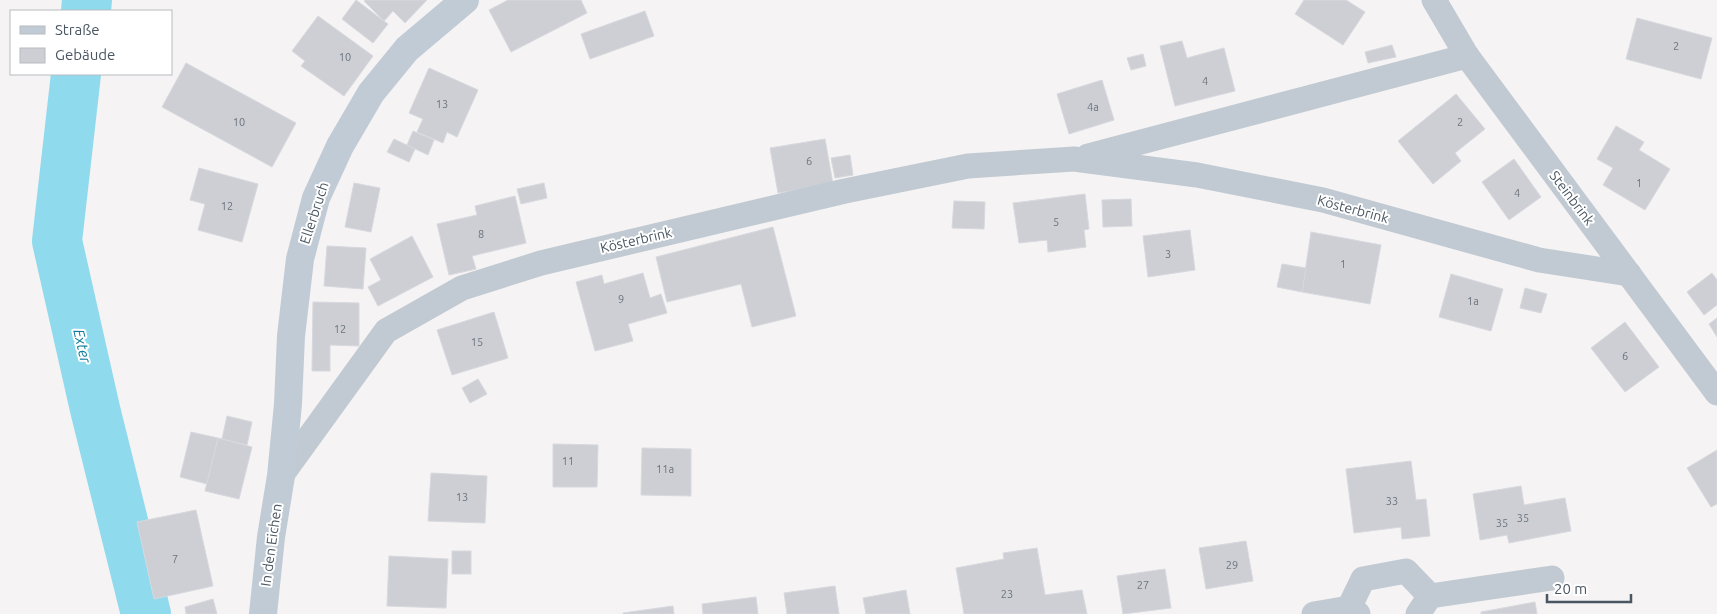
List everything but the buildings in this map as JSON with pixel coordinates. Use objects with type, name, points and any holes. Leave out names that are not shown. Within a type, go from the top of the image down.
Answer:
[{"type":"street","name":"Ellerbruch","points":[[281,476],[288,404],[291,336],[300,259],[316,198],[340,146],[371,93],[407,50],[465,0]]},
{"type":"street","name":"Steinbrink","points":[[1434,0],[1467,56],[1717,393]]},
{"type":"street","name":"Kösterbrink","points":[[281,476],[386,331],[462,288],[541,263],[846,191],[968,166],[1074,159],[1467,56]]},
{"type":"street","name":"Kösterbrink","points":[[1074,159],[1197,175],[1314,198],[1538,260],[1629,274]]},
{"type":"street","name":"In den Eichen","points":[[263,614],[271,537],[281,476]]},
{"type":"street","points":[[1314,614],[1354,611],[1363,579],[1406,571],[1424,605],[1552,578]]},
{"type":"waterway","name":"Exter","points":[[86,10],[87,0]]},
{"type":"waterway","name":"Exter","points":[[76,75],[57,241],[95,409],[146,614]]}]
